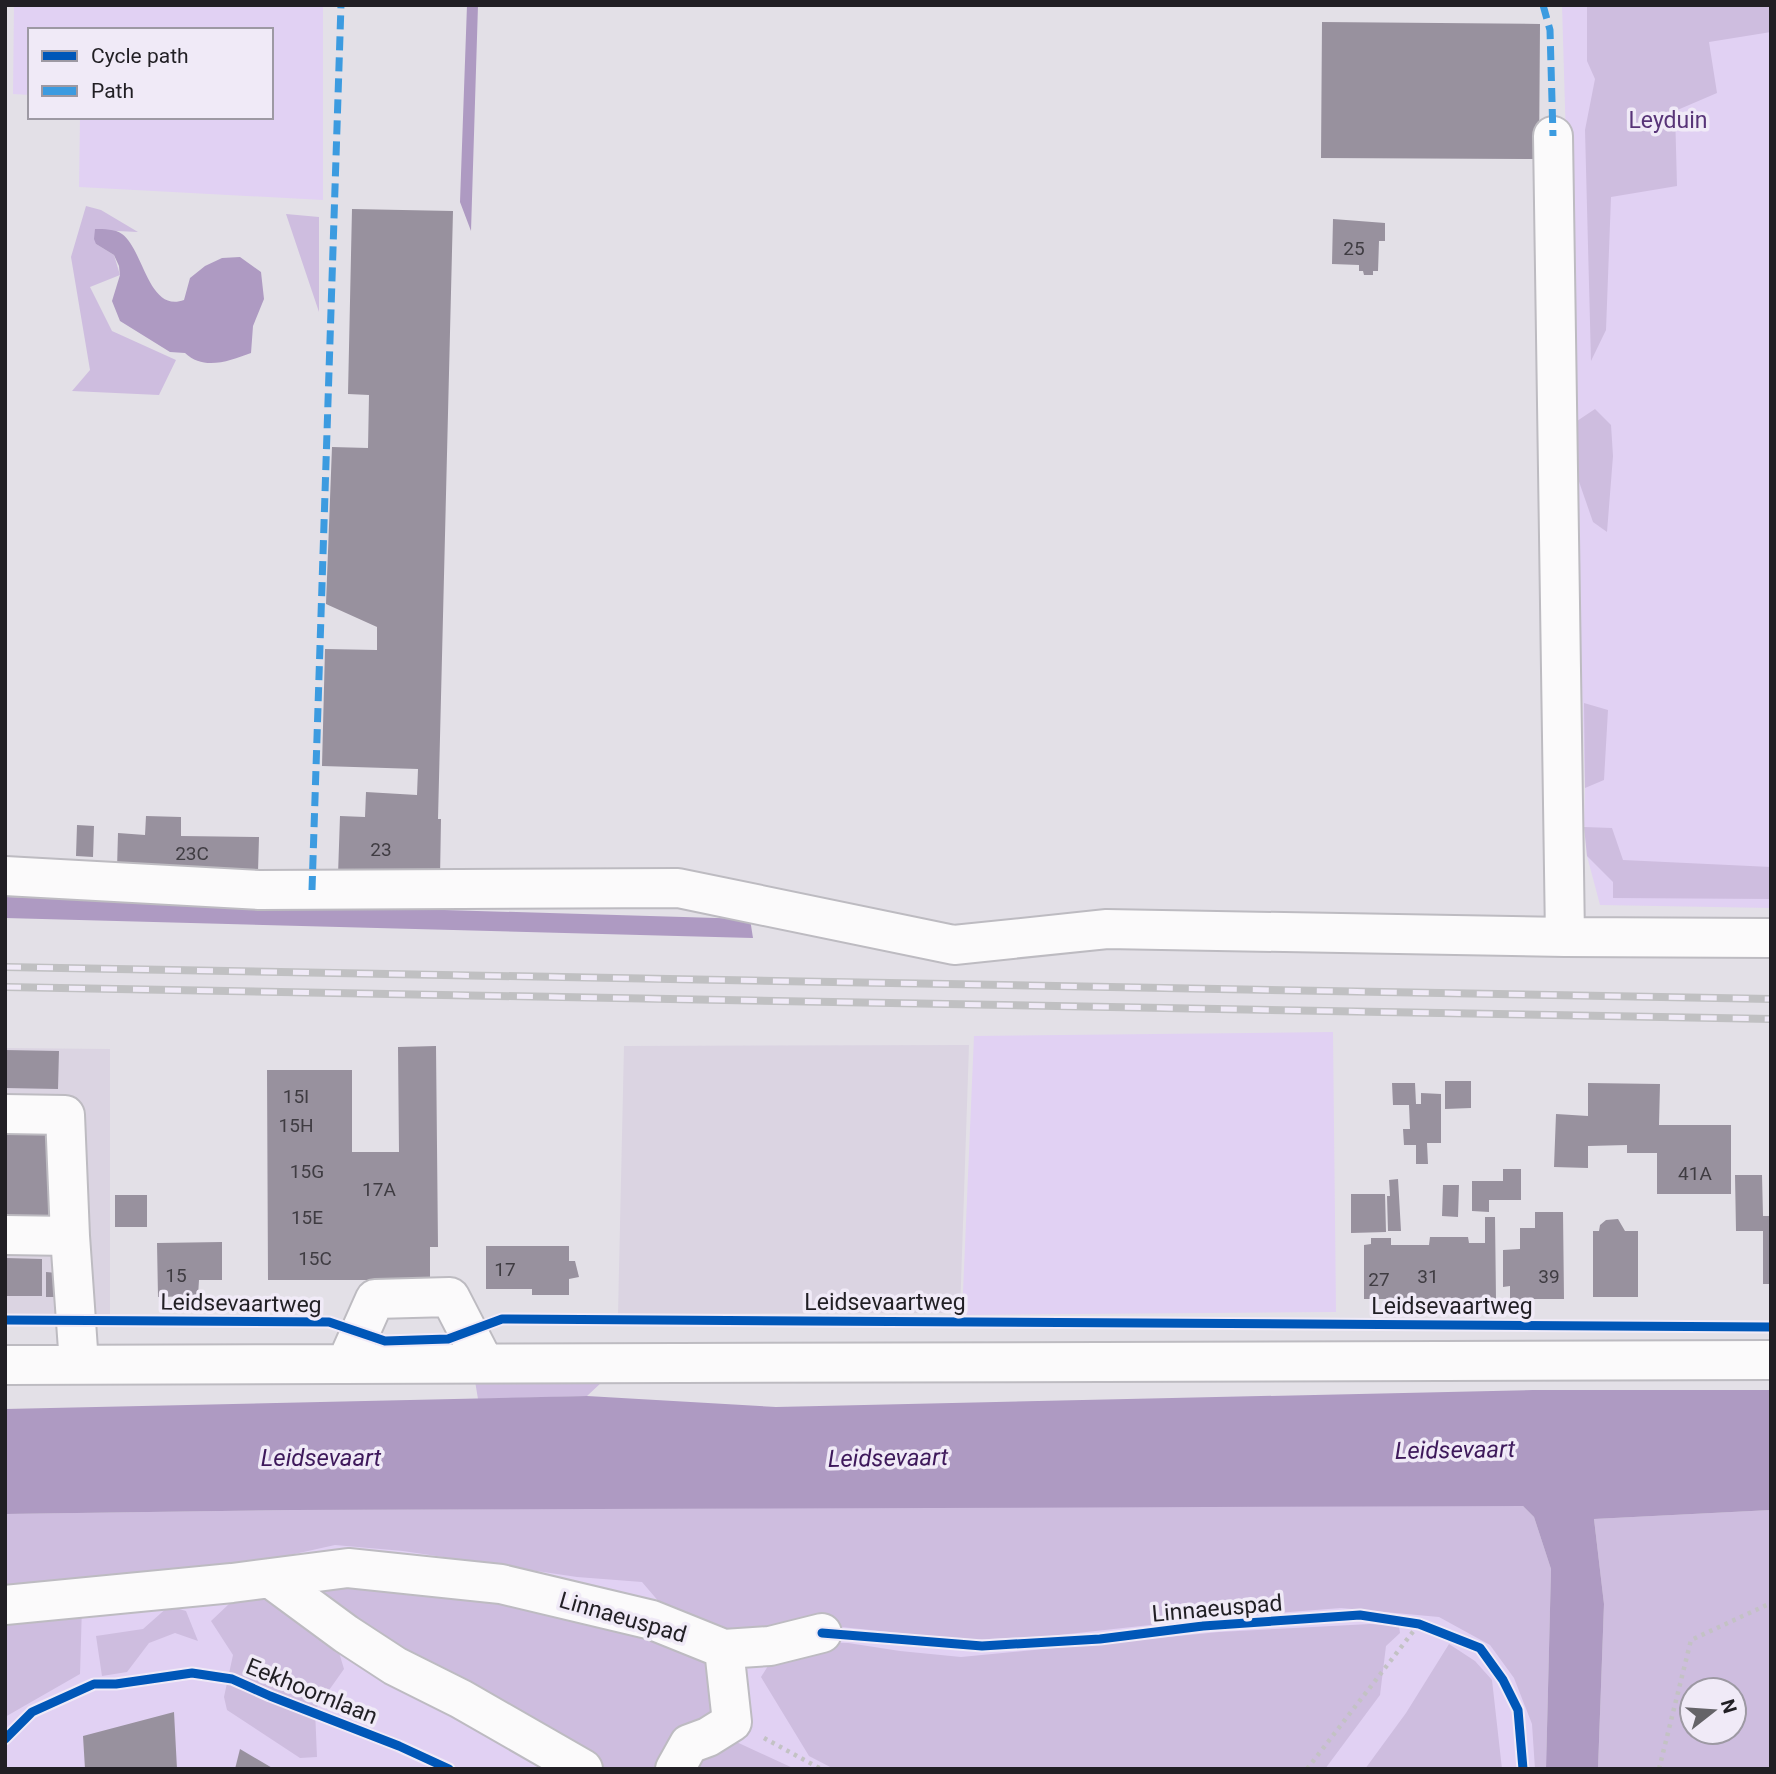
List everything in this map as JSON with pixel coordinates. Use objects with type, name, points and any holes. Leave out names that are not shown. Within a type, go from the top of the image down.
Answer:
[{"type":"street","points":[[1553,136],[1565,937]]},
{"type":"street","points":[[5,876],[259,890],[678,888],[954,945],[1107,929],[1771,938]]},
{"type":"street","points":[[5,1114],[65,1115],[79,1364]]},
{"type":"street","points":[[5,1235],[70,1236]]},
{"type":"street","points":[[346,1364],[375,1299],[450,1297],[484,1363]]},
{"type":"street","points":[[5,1365],[1771,1360]]},
{"type":"street","name":"Linnaeuspad","points":[[5,1605],[348,1568],[501,1584],[652,1620],[724,1648],[770,1646],[822,1633]]},
{"type":"street","points":[[270,1578],[395,1666],[461,1699],[583,1769]]},
{"type":"street","points":[[675,1769],[689,1744],[708,1737],[732,1721],[724,1648]]},
{"type":"path","points":[[1659,1769],[1691,1640],[1771,1603]]},
{"type":"path","points":[[1407,1622],[1429,1628]]},
{"type":"path","points":[[1307,1769],[1419,1624]]},
{"type":"path","points":[[732,1721],[821,1769]]},
{"type":"shaded area","points":[[969,1045],[960,1313],[618,1314],[624,1046]]},
{"type":"shaded area","points":[[5,1048],[110,1049],[110,1318],[5,1316]]},
{"type":"green space","points":[[14,5],[323,5],[323,200],[79,187],[80,119],[273,119],[273,28],[28,28],[28,95],[13,94]]},
{"type":"green space","name":"Leyduin","points":[[1562,5],[1771,5],[1771,908],[1600,905],[1587,856],[1584,826]]},
{"type":"green space","points":[[1587,5],[1771,5],[1771,32],[1709,42],[1717,93],[1675,111],[1677,186],[1611,197],[1606,330],[1591,361],[1585,130],[1595,79],[1587,61]]},
{"type":"green space","points":[[86,206],[101,210],[138,232],[97,230],[96,244],[114,255],[120,275],[90,287],[112,331],[176,360],[159,395],[72,391],[90,370],[71,257]]},
{"type":"green space","points":[[286,214],[319,217],[319,312]]},
{"type":"green space","points":[[1595,409],[1611,425],[1613,456],[1607,532],[1593,522],[1576,473],[1574,423]]},
{"type":"green space","points":[[1584,703],[1608,710],[1604,780],[1585,788]]},
{"type":"green space","points":[[1584,827],[1612,828],[1623,860],[1771,867],[1771,899],[1613,898],[1613,882],[1587,856]]},
{"type":"green space","points":[[1333,1032],[1336,1312],[962,1315],[974,1036]]},
{"type":"green space","points":[[475,1381],[602,1382],[587,1396],[478,1399]]},
{"type":"green space","points":[[1513,1505],[1549,1769],[5,1769],[5,1515]]},
{"type":"green space","points":[[1523,1506],[1534,1517],[1551,1569],[1546,1769],[1535,1769],[1532,1724],[1514,1678],[1490,1645],[1439,1617],[1341,1608],[1214,1618],[1050,1636],[969,1640],[831,1626],[719,1632],[678,1624],[642,1582],[577,1577],[403,1551],[335,1545],[263,1561],[5,1592],[5,1514],[291,1510]]},
{"type":"green space","points":[[1771,1510],[1771,1769],[1598,1769],[1604,1604],[1594,1519]]},
{"type":"green space","points":[[293,1582],[471,1591],[691,1645],[712,1673],[723,1709],[663,1769],[607,1769],[517,1709],[445,1683]]},
{"type":"green space","points":[[248,1586],[334,1636],[344,1669],[315,1710],[317,1757],[300,1758],[227,1710],[224,1697],[233,1655],[211,1621]]},
{"type":"green space","points":[[82,1606],[80,1674],[5,1717],[5,1615]]},
{"type":"green space","points":[[169,1606],[186,1611],[198,1641],[175,1633],[149,1643],[127,1672],[102,1676],[96,1636],[143,1629]]},
{"type":"green space","points":[[1370,1624],[1399,1626],[1400,1633],[1386,1646],[1380,1695],[1325,1769],[834,1769],[809,1756],[761,1677],[773,1658],[813,1642],[848,1643],[961,1657],[1219,1632]]},
{"type":"green space","points":[[1449,1644],[1475,1661],[1492,1680],[1502,1769],[1365,1769],[1406,1713]]},
{"type":"green space","points":[[730,1739],[795,1769],[687,1769]]},
{"type":"water","points":[[467,5],[478,5],[471,231],[460,202]]},
{"type":"water","points":[[95,229],[113,230],[122,234],[130,242],[154,289],[172,302],[184,300],[190,278],[205,266],[222,258],[240,257],[261,272],[264,299],[253,326],[251,353],[217,363],[200,362],[185,353],[170,352],[120,321],[112,301],[120,275],[119,266],[114,255],[96,244]]},
{"type":"water","points":[[5,897],[750,919],[753,938],[5,918]]},
{"type":"water","name":"Leidsevaart","points":[[1533,1390],[1771,1390],[1771,1510],[1594,1519],[1604,1604],[1598,1769],[1546,1769],[1551,1569],[1534,1517],[1523,1506],[291,1510],[5,1514],[5,1409],[587,1396],[776,1407]]},
{"type":"building","points":[[1322,22],[1540,24],[1539,159],[1321,158]]},
{"type":"building","points":[[352,209],[453,211],[438,819],[441,819],[440,878],[338,875],[340,816],[365,817],[366,792],[417,795],[418,769],[322,766],[325,649],[377,650],[377,627],[326,604],[332,447],[368,448],[369,395],[348,394]]},
{"type":"building","points":[[1333,219],[1385,223],[1385,241],[1379,241],[1378,271],[1373,271],[1373,275],[1364,275],[1363,271],[1359,271],[1359,265],[1332,264]]},
{"type":"building","points":[[146,816],[181,817],[181,836],[259,837],[258,872],[117,869],[118,833],[145,835]]},
{"type":"building","points":[[77,825],[94,826],[93,857],[76,856]]},
{"type":"building","points":[[436,1046],[438,1247],[430,1247],[430,1280],[268,1280],[267,1070],[352,1070],[352,1152],[399,1152],[398,1047]]},
{"type":"building","points":[[5,1050],[59,1051],[58,1089],[5,1088]]},
{"type":"building","points":[[1445,1081],[1471,1081],[1471,1108],[1445,1109]]},
{"type":"building","points":[[1392,1083],[1415,1083],[1416,1104],[1421,1104],[1421,1093],[1441,1094],[1441,1143],[1427,1143],[1428,1164],[1416,1164],[1416,1145],[1404,1145],[1403,1129],[1410,1129],[1409,1105],[1393,1105]]},
{"type":"building","points":[[1588,1083],[1660,1084],[1659,1125],[1731,1125],[1731,1194],[1657,1194],[1657,1153],[1627,1153],[1627,1145],[1588,1146],[1588,1168],[1554,1167],[1556,1114],[1588,1116]]},
{"type":"building","points":[[5,1130],[50,1131],[49,1216],[5,1215]]},
{"type":"building","points":[[1503,1169],[1521,1169],[1521,1200],[1489,1200],[1489,1212],[1472,1211],[1472,1181],[1503,1181]]},
{"type":"building","points":[[1735,1175],[1762,1175],[1763,1216],[1771,1216],[1771,1284],[1763,1284],[1763,1231],[1736,1231]]},
{"type":"building","points":[[1398,1179],[1401,1231],[1388,1231],[1389,1180]]},
{"type":"building","points":[[1443,1185],[1459,1185],[1458,1217],[1442,1216]]},
{"type":"building","points":[[1351,1194],[1385,1194],[1386,1232],[1351,1233]]},
{"type":"building","points":[[115,1195],[147,1195],[147,1227],[115,1227]]},
{"type":"building","points":[[1535,1212],[1563,1212],[1564,1299],[1532,1299],[1532,1304],[1517,1304],[1516,1300],[1510,1300],[1510,1286],[1503,1287],[1503,1250],[1520,1249],[1520,1228],[1535,1228]]},
{"type":"building","points":[[1485,1217],[1495,1217],[1496,1299],[1364,1299],[1364,1245],[1371,1244],[1371,1238],[1391,1238],[1391,1245],[1429,1245],[1430,1237],[1468,1237],[1469,1243],[1485,1243]]},
{"type":"building","points":[[1618,1219],[1625,1231],[1638,1231],[1638,1297],[1593,1297],[1593,1231],[1599,1231],[1600,1225],[1606,1220]]},
{"type":"building","points":[[222,1242],[222,1280],[199,1280],[198,1296],[158,1297],[157,1243]]},
{"type":"building","points":[[486,1246],[569,1246],[569,1261],[575,1261],[579,1277],[569,1279],[569,1295],[532,1295],[532,1289],[486,1289]]},
{"type":"building","points":[[5,1258],[42,1259],[42,1296],[5,1296]]},
{"type":"building","points":[[46,1272],[57,1273],[57,1297],[46,1297]]},
{"type":"building","points":[[174,1712],[177,1769],[85,1769],[83,1736]]},
{"type":"building","points":[[240,1749],[274,1769],[235,1769]]},
{"type":"railway","points":[[5,967],[1771,999]]},
{"type":"railway","points":[[5,987],[1771,1019]]},
{"type":"marked path","points":[[312,890],[341,5]]},
{"type":"marked path","points":[[1543,5],[1550,30],[1553,136]]},
{"type":"cycle path","name":"Leidsevaartweg","points":[[5,1320],[329,1322],[385,1341],[448,1339],[502,1319],[1771,1327]]},
{"type":"cycle path","points":[[822,1633],[982,1646],[1100,1639],[1203,1626],[1360,1615],[1419,1624],[1480,1648],[1503,1680],[1518,1710],[1523,1769]]},
{"type":"cycle path","name":"Eekhoornlaan","points":[[5,1739],[32,1712],[94,1684],[116,1684],[192,1673],[232,1679],[449,1769]]}]
